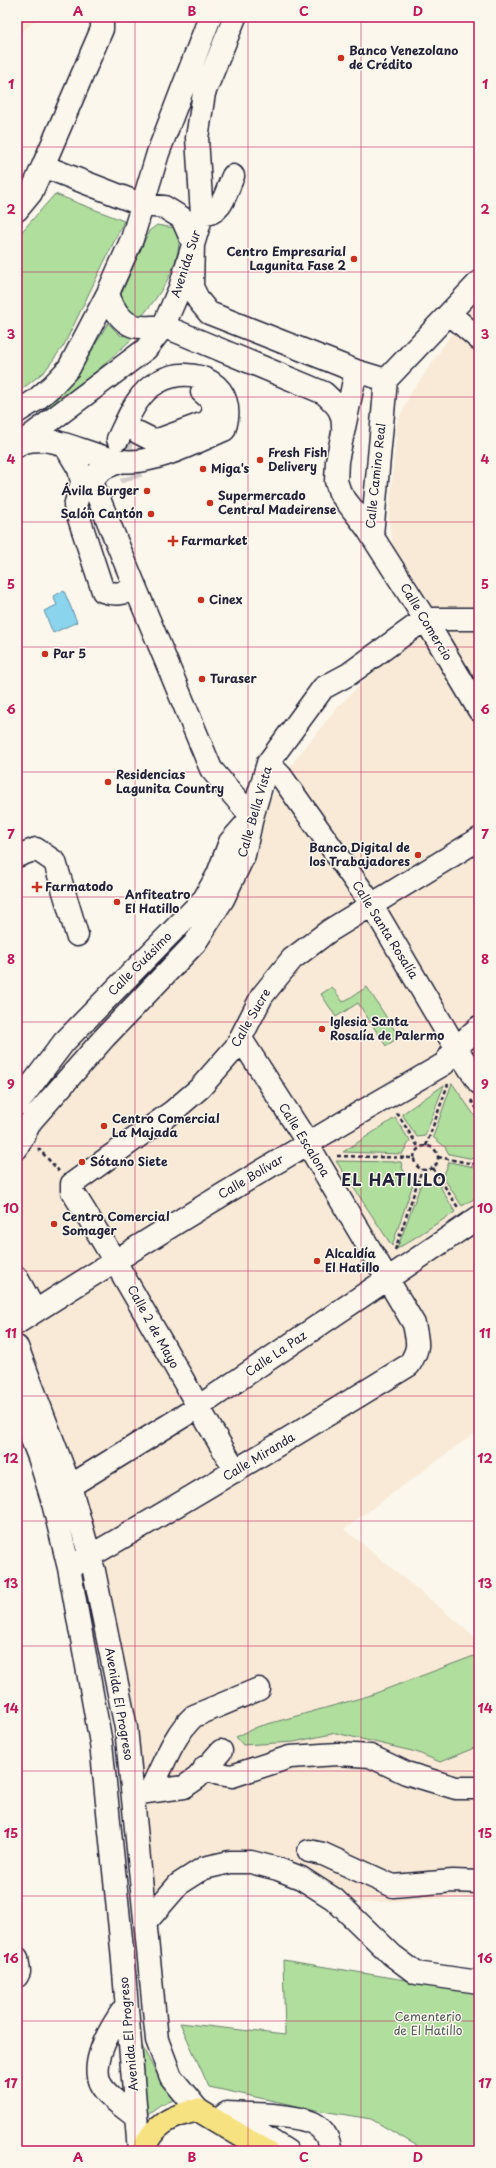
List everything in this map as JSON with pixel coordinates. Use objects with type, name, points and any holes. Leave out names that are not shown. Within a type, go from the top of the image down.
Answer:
[{"type":"main road","points":[[198,2110],[248,2151]]},
{"type":"main road","points":[[143,2151],[147,2140],[163,2123],[174,2116],[198,2110],[222,2117],[266,2151]]},
{"type":"street","points":[[17,210],[31,193],[43,166],[102,29],[102,17]]},
{"type":"street","points":[[17,412],[52,386],[68,368],[108,293],[144,205],[158,153],[210,17]]},
{"type":"street","name":"Avenida Sur","points":[[20,444],[146,349],[162,327],[180,288],[202,215],[197,138],[204,93],[235,17]]},
{"type":"street","points":[[43,166],[144,205],[164,207],[174,211],[182,218],[187,226],[193,243],[192,287],[199,301],[209,313],[313,345],[356,371],[386,380],[479,282]]},
{"type":"street","points":[[202,215],[212,214],[218,210],[233,176]]},
{"type":"street","points":[[108,293],[114,308],[125,321],[139,327],[162,327]]},
{"type":"street","points":[[450,314],[479,339]]},
{"type":"street","name":"Calle Camino Real","points":[[162,327],[252,362],[324,393],[339,406],[343,418],[343,427]]},
{"type":"street","points":[[146,349],[168,379]]},
{"type":"street","name":"Calle Camino Real","points":[[356,371],[343,427],[337,461],[336,481],[340,493],[372,534]]},
{"type":"street","points":[[20,444],[38,438],[56,441],[123,461],[137,461],[139,441],[134,406],[145,392],[159,381],[184,374],[206,377],[215,384],[222,394],[228,409],[228,417],[224,430],[171,452],[139,441]]},
{"type":"street","name":"Calle Camino Real","points":[[372,534],[386,380]]},
{"type":"street","points":[[56,441],[67,449],[79,469],[82,482],[75,506],[103,591],[112,594],[119,594],[136,589]]},
{"type":"street","points":[[123,461],[105,468],[94,476],[92,482],[211,769],[252,816]]},
{"type":"street","points":[[75,506],[98,497]]},
{"type":"street","name":"Calle Comercio","points":[[372,534],[479,710]]},
{"type":"street","points":[[425,619],[479,619]]},
{"type":"street","name":"Calle Bella Vista","points":[[20,1141],[31,1121],[88,1056],[195,943],[223,899],[244,855],[252,816],[268,763],[323,688],[349,674],[425,619]]},
{"type":"street","name":"Calle Santa Rosalía","points":[[268,763],[281,776],[372,905],[456,1048],[475,1091]]},
{"type":"street","name":"Calle Guásimo","points":[[17,1104],[64,1042],[204,899],[218,874],[230,842],[252,816]]},
{"type":"street","name":"Calle Sucre","points":[[72,1184],[172,1112],[200,1088],[241,1039],[262,996],[292,959],[329,931],[479,839]]},
{"type":"street","points":[[17,856],[36,849],[55,862],[77,935]]},
{"type":"street","name":"Calle Bolívar","points":[[17,1323],[116,1260],[307,1143],[444,1064],[456,1048],[479,1027]]},
{"type":"street","name":"Calle Escalona","points":[[241,1039],[307,1143],[414,1324]]},
{"type":"street","name":"Calle 2 de Mayo","points":[[72,1184],[72,1191],[116,1260],[198,1407],[236,1471]]},
{"type":"street","name":"Calle La Paz","points":[[70,1486],[198,1407],[387,1278],[470,1215]]},
{"type":"street","points":[[17,1278],[35,1311]]},
{"type":"street","name":"Calle Miranda","points":[[69,1568],[236,1471],[409,1365],[418,1345],[414,1324]]},
{"type":"street","name":"Avenida El Progreso","points":[[17,1347],[70,1486],[91,1556],[126,1728],[141,1792],[146,1922],[157,2040],[171,2077],[198,2110]]},
{"type":"street","name":"Avenida El Progreso","points":[[17,1402],[39,1457],[52,1499],[69,1568],[100,1743],[139,2151]]},
{"type":"street","points":[[141,1792],[171,1749],[186,1723],[194,1716],[259,1689]]},
{"type":"street","points":[[141,1792],[184,1787],[196,1778],[221,1751]]},
{"type":"street","points":[[205,1767],[220,1774],[232,1776],[290,1757],[338,1754],[370,1756],[406,1773],[456,1788],[479,1788]]},
{"type":"street","points":[[309,1851],[323,1854],[393,1886],[453,1881],[479,1882]]},
{"type":"street","points":[[146,1922],[179,1884],[204,1868],[230,1862],[251,1862],[278,1869],[301,1878],[334,1899],[392,1955],[416,1973],[479,1982]]},
{"type":"street","points":[[17,1958],[19,1972],[17,1976]]},
{"type":"street","points":[[126,2006],[116,2021],[97,2063],[100,2083],[136,2117]]},
{"type":"street","points":[[222,2117],[278,2116],[313,2123],[323,2131],[330,2141],[330,2151]]},
{"type":"street","points":[[222,2117],[286,2151]]},
{"type":"path","points":[[426,1146],[450,1080]]},
{"type":"path","points":[[475,1091],[479,1112]]},
{"type":"path","points":[[390,1115],[396,1111],[419,1148]]},
{"type":"path","points":[[20,1141],[72,1184]]},
{"type":"path","points":[[426,1146],[433,1148],[438,1157],[437,1163],[433,1168],[422,1169],[417,1165],[414,1158],[419,1148],[426,1146]]},
{"type":"path","points":[[335,1156],[414,1158]]},
{"type":"path","points":[[438,1157],[479,1165]]},
{"type":"path","points":[[433,1168],[470,1215]]},
{"type":"path","points":[[392,1257],[422,1169]]},
{"type":"shaded area","points":[[17,17],[39,17],[17,36]]},
{"type":"shaded area","points":[[479,293],[479,1430],[344,1529],[472,1634],[479,1647],[479,1897],[359,1903],[340,1890],[284,1859],[231,1851],[206,1855],[187,1865],[142,1903],[101,1592],[61,1440],[17,1336],[17,1116],[35,1092],[159,957],[257,820],[295,760],[336,709],[387,658],[419,637],[429,608],[394,553],[389,518],[397,423],[413,388],[415,388]]},
{"type":"green space","points":[[55,194],[124,221],[64,345],[45,371],[17,393],[17,237]]},
{"type":"green space","points":[[157,225],[174,228],[179,243],[175,263],[161,291],[142,316],[129,314],[119,299],[149,231]]},
{"type":"green space","points":[[108,323],[120,335],[134,337],[43,420],[17,438],[17,431],[37,419],[89,355]]},
{"type":"green space","points":[[332,987],[343,1002],[367,987],[399,1037],[386,1046],[358,1003],[336,1017],[321,994]]},
{"type":"green space","points":[[452,1083],[479,1122],[479,1160],[449,1154],[445,1147],[433,1137]]},
{"type":"green space","points":[[444,1085],[425,1136],[417,1137],[402,1114]]},
{"type":"green space","points":[[395,1118],[410,1141],[402,1154],[343,1152]]},
{"type":"green space","points":[[336,1161],[401,1162],[403,1170],[414,1181],[392,1246]]},
{"type":"green space","points":[[449,1162],[479,1168],[479,1196],[462,1206],[443,1177]]},
{"type":"green space","points":[[437,1181],[455,1212],[397,1249],[421,1184]]},
{"type":"green space","points":[[479,1654],[479,1746],[440,1762],[416,1752],[336,1733],[294,1742],[243,1745],[236,1737],[257,1727],[368,1696]]},
{"type":"green space","name":"Cementerio de El Hatillo","points":[[283,1960],[479,1992],[479,2151],[426,2151],[371,2119],[316,2110],[209,2087],[180,2023],[285,2035]]},
{"type":"green space","points":[[139,2040],[155,2071],[177,2099],[160,2105],[141,2119]]},
{"type":"water","points":[[64,591],[77,622],[53,633],[44,611],[57,605],[53,596]]},
{"type":"tunnel","points":[[120,444],[132,480]]},
{"type":"place","name":"Banco Venezolano de Crédito","points":[[341,58]]},
{"type":"place","name":"Centro Empresarial Lagunita Fase 2","points":[[354,259]]},
{"type":"place","name":"Fresh Fish Delivery","points":[[260,460]]},
{"type":"place","name":"Miga's","points":[[203,469]]},
{"type":"place","name":"Ávila Burger","points":[[147,491]]},
{"type":"place","name":"Supermercado Central Madeirense","points":[[210,503]]},
{"type":"place","name":"Salón Cantón","points":[[151,514]]},
{"type":"place","name":"Farmarket","points":[[173,541]]},
{"type":"place","name":"Cinex","points":[[201,600]]},
{"type":"place","name":"Par 5","points":[[45,654]]},
{"type":"place","name":"Turaser","points":[[202,679]]},
{"type":"place","name":"Residencias Lagunita Country","points":[[108,782]]},
{"type":"place","name":"Banco Digital de los Trabajadores","points":[[418,855]]},
{"type":"place","name":"Farmatodo","points":[[37,887]]},
{"type":"place","name":"Anfiteatro El Hatillo","points":[[117,902]]},
{"type":"place","name":"Iglesia Santa Rosalía de Palermo","points":[[322,1029]]},
{"type":"place","name":"Centro Comercial La Majada","points":[[104,1126]]},
{"type":"place","name":"Sótano Siete","points":[[82,1162]]},
{"type":"place","name":"Centro Comercial Somager","points":[[54,1224]]},
{"type":"place","name":"Alcaldía El Hatillo","points":[[317,1261]]},
{"type":"district","name":"EL HATILLO","points":[[394,1180]]}]
